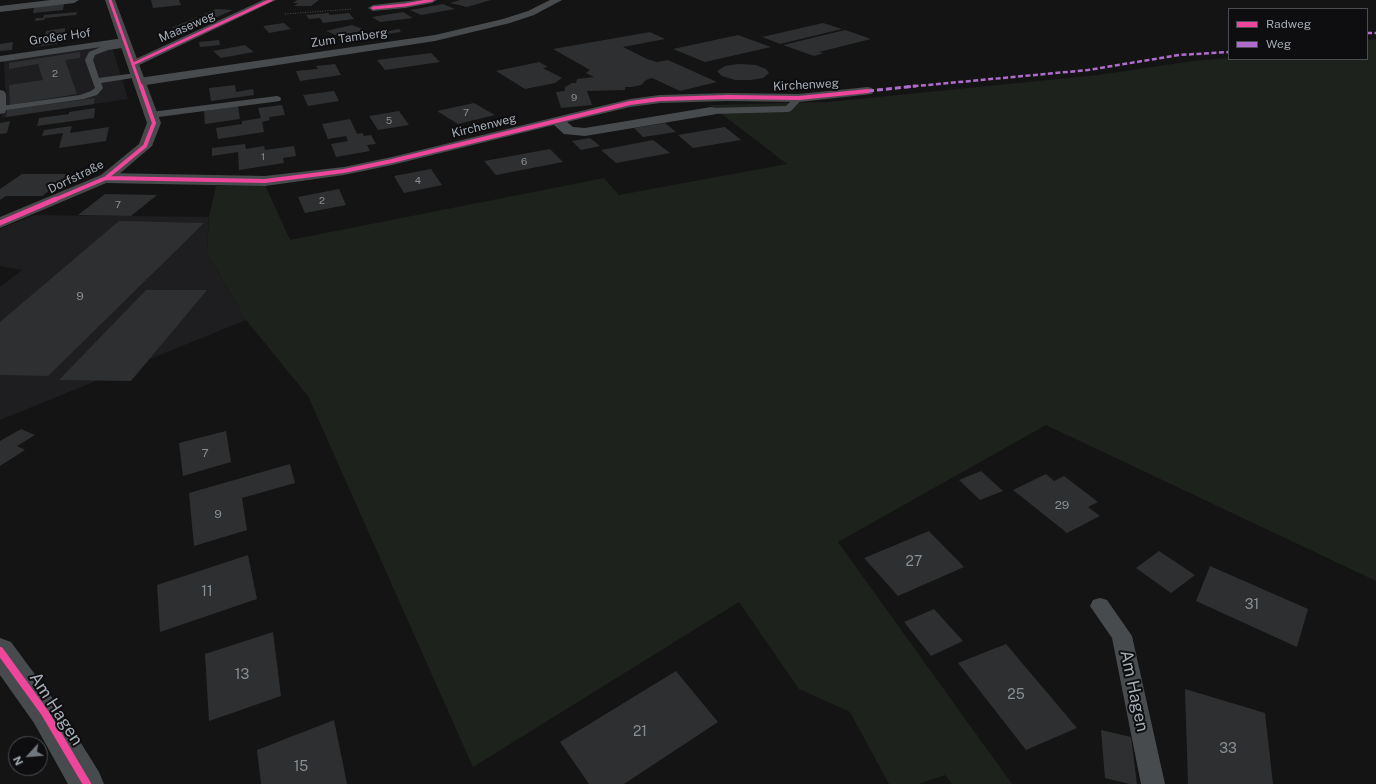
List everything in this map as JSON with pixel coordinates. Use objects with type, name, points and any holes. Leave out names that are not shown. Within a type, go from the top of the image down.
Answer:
[{"type":"street","points":[[0,9],[74,0]]},
{"type":"street","name":"Dorfstraße","points":[[0,223],[106,178],[145,146],[154,123],[110,0]]},
{"type":"street","name":"Maaseweg","points":[[136,74],[271,0]]},
{"type":"street","points":[[373,8],[405,5],[432,0]]},
{"type":"street","name":"Zum Tamberg","points":[[136,74],[435,38],[506,21],[531,13],[557,0]]},
{"type":"street","name":"Großer Hof","points":[[0,59],[125,43]]},
{"type":"street","name":"Kirchenweg","points":[[106,178],[216,181],[265,180],[344,171],[392,161],[557,120],[660,99],[728,97],[798,98],[868,91]]},
{"type":"street","points":[[0,94],[1,110]]},
{"type":"street","points":[[557,120],[569,132],[585,132],[711,111]]},
{"type":"street","name":"Am Hagen","points":[[0,651],[45,713],[87,784]]},
{"type":"lane","points":[[1,110],[81,97],[94,93],[99,88],[89,60],[92,54],[106,48],[125,43]]},
{"type":"lane","points":[[96,81],[136,74]]},
{"type":"lane","points":[[711,111],[788,109],[798,98]]},
{"type":"lane","points":[[151,116],[277,99]]},
{"type":"lane","name":"Am Hagen","points":[[1100,606],[1122,636],[1153,784]]},
{"type":"path","points":[[280,14],[373,8]]},
{"type":"shaded area","points":[[1376,39],[1376,581],[1046,425],[838,542],[1012,784],[952,784],[945,775],[918,784],[889,784],[850,712],[799,689],[739,602],[473,767],[308,396],[246,320],[207,253],[209,217],[216,186],[265,185],[290,240],[604,178],[619,195],[787,164],[710,105],[828,102],[1098,75],[1193,61],[1228,58],[1228,60],[1368,60],[1368,40]]},
{"type":"shaded area","points":[[111,44],[128,99],[1,118],[6,106],[4,60]]},
{"type":"shaded area","points":[[35,215],[209,217],[207,253],[246,320],[0,420],[0,287],[22,270],[0,266],[0,229]]},
{"type":"building","points":[[151,0],[179,0],[181,5],[153,8]]},
{"type":"building","points":[[297,0],[319,0],[311,6],[294,6],[298,3],[293,3]]},
{"type":"building","points":[[460,0],[491,0],[467,7],[450,3]]},
{"type":"building","points":[[64,4],[63,10],[33,13],[34,7]]},
{"type":"building","points":[[443,4],[455,9],[421,15],[410,10]]},
{"type":"building","points":[[216,9],[233,10],[217,17],[200,16]]},
{"type":"building","points":[[77,12],[76,15],[45,18],[44,20],[35,21],[36,18],[43,18],[44,15]]},
{"type":"building","points":[[403,12],[413,18],[380,22],[372,17]]},
{"type":"building","points":[[328,13],[330,15],[349,13],[354,19],[323,23],[320,18],[309,19],[306,15]]},
{"type":"building","points":[[198,17],[213,18],[190,29],[171,28]]},
{"type":"building","points":[[284,23],[291,29],[269,33],[263,26]]},
{"type":"building","points":[[823,23],[842,29],[780,44],[762,37]]},
{"type":"building","points":[[352,25],[365,30],[338,36],[326,31]]},
{"type":"building","points":[[65,28],[65,34],[57,35],[57,44],[34,47],[35,38],[45,36],[46,31]]},
{"type":"building","points":[[399,29],[401,32],[380,35],[380,33]]},
{"type":"building","points":[[845,30],[871,39],[819,52],[824,53],[814,56],[783,45]]},
{"type":"building","points":[[650,32],[665,39],[623,47],[647,59],[657,62],[668,60],[717,82],[680,91],[652,78],[646,80],[641,85],[625,87],[625,90],[587,91],[592,105],[561,108],[556,92],[565,91],[565,87],[572,83],[576,83],[577,79],[594,77],[586,73],[590,70],[553,49]]},
{"type":"building","points":[[738,35],[771,47],[705,62],[673,49]]},
{"type":"building","points":[[219,40],[220,45],[200,47],[199,42]]},
{"type":"building","points":[[13,42],[12,50],[0,51],[0,44]]},
{"type":"building","points":[[245,45],[254,52],[221,58],[213,51]]},
{"type":"building","points":[[80,52],[80,58],[65,60],[77,94],[10,105],[9,85],[43,80],[38,64],[9,69],[9,63]]},
{"type":"building","points":[[431,53],[440,62],[385,70],[377,60]]},
{"type":"building","points":[[539,62],[548,67],[543,68],[562,78],[555,83],[525,89],[496,71]]},
{"type":"building","points":[[335,64],[341,75],[300,81],[296,71],[318,69],[316,66]]},
{"type":"building","points":[[738,64],[756,65],[766,69],[769,73],[763,78],[735,80],[722,76],[717,71],[725,66]]},
{"type":"building","points":[[235,85],[236,92],[253,89],[254,95],[211,101],[209,88]]},
{"type":"building","points":[[334,91],[339,101],[308,106],[303,95]]},
{"type":"building","points":[[95,98],[94,104],[6,117],[7,110]]},
{"type":"building","points":[[474,103],[495,115],[458,124],[437,111]]},
{"type":"building","points":[[282,105],[285,115],[269,117],[270,120],[262,122],[264,132],[218,139],[216,128],[242,124],[242,121],[261,118],[258,108]]},
{"type":"building","points":[[238,106],[240,119],[205,124],[204,111]]},
{"type":"building","points":[[95,108],[94,118],[37,126],[39,118],[69,114],[69,112]]},
{"type":"building","points":[[399,111],[409,125],[378,130],[369,116]]},
{"type":"building","points":[[350,119],[357,134],[362,133],[364,136],[371,135],[376,144],[367,145],[370,151],[336,157],[331,144],[348,141],[346,136],[328,139],[322,124]]},
{"type":"building","points":[[10,121],[7,133],[0,134],[0,123]]},
{"type":"building","points":[[665,123],[676,132],[643,137],[634,128]]},
{"type":"building","points":[[72,126],[70,133],[109,127],[106,141],[59,148],[63,133],[42,136],[44,130]]},
{"type":"building","points":[[725,127],[741,140],[693,148],[678,135]]},
{"type":"building","points":[[590,138],[600,146],[581,150],[572,141]]},
{"type":"building","points":[[653,140],[670,153],[616,163],[601,150]]},
{"type":"building","points":[[245,144],[246,149],[264,146],[265,150],[294,146],[296,156],[283,158],[284,163],[239,170],[238,152],[212,156],[212,148]]},
{"type":"building","points":[[550,149],[563,162],[496,175],[484,161]]},
{"type":"building","points":[[431,169],[442,185],[404,193],[394,176]]},
{"type":"building","points":[[22,174],[71,174],[42,196],[6,196],[0,200],[0,189]]},
{"type":"building","points":[[339,189],[346,205],[305,213],[298,197]]},
{"type":"building","points":[[105,194],[157,195],[131,216],[78,215]]},
{"type":"building","points":[[119,221],[204,223],[48,376],[0,375],[0,322]]},
{"type":"building","points":[[146,290],[207,290],[131,381],[59,380]]},
{"type":"building","points":[[21,429],[35,435],[17,446],[25,450],[0,466],[0,441]]},
{"type":"building","points":[[226,431],[231,462],[183,476],[179,443]]},
{"type":"building","points":[[290,464],[295,483],[242,498],[247,530],[194,546],[189,493]]},
{"type":"building","points":[[981,471],[1003,491],[980,500],[959,480]]},
{"type":"building","points":[[1046,474],[1054,481],[1064,476],[1098,502],[1088,507],[1100,516],[1067,533],[1013,490]]},
{"type":"building","points":[[929,531],[964,567],[898,596],[864,558]]},
{"type":"building","points":[[1159,551],[1195,575],[1171,593],[1136,568]]},
{"type":"building","points":[[248,555],[257,599],[160,632],[157,585]]},
{"type":"building","points":[[1210,566],[1308,609],[1297,647],[1196,601]]},
{"type":"building","points":[[934,609],[963,641],[931,656],[904,622]]},
{"type":"building","points":[[273,632],[281,696],[209,721],[205,654]]},
{"type":"building","points":[[1006,644],[1077,728],[1026,750],[958,663]]},
{"type":"building","points":[[676,671],[718,722],[624,784],[589,784],[560,742]]},
{"type":"building","points":[[1185,689],[1265,713],[1273,784],[1188,784]]},
{"type":"building","points":[[334,720],[347,784],[261,784],[257,750]]},
{"type":"building","points":[[1101,730],[1131,737],[1137,784],[1130,784],[1105,778]]},
{"type":"marked path","points":[[1368,33],[1376,33]]},
{"type":"marked path","points":[[868,91],[1088,70],[1179,55],[1228,52]]},
{"type":"cycle path","points":[[0,223],[106,178],[145,146],[154,123],[110,0]]},
{"type":"cycle path","points":[[133,64],[271,0]]},
{"type":"cycle path","points":[[373,8],[405,5],[432,0]]},
{"type":"cycle path","points":[[106,178],[265,181],[344,171],[392,161],[630,103],[660,99],[728,97],[799,98],[868,91]]},
{"type":"cycle path","points":[[0,651],[45,713],[87,784]]}]
